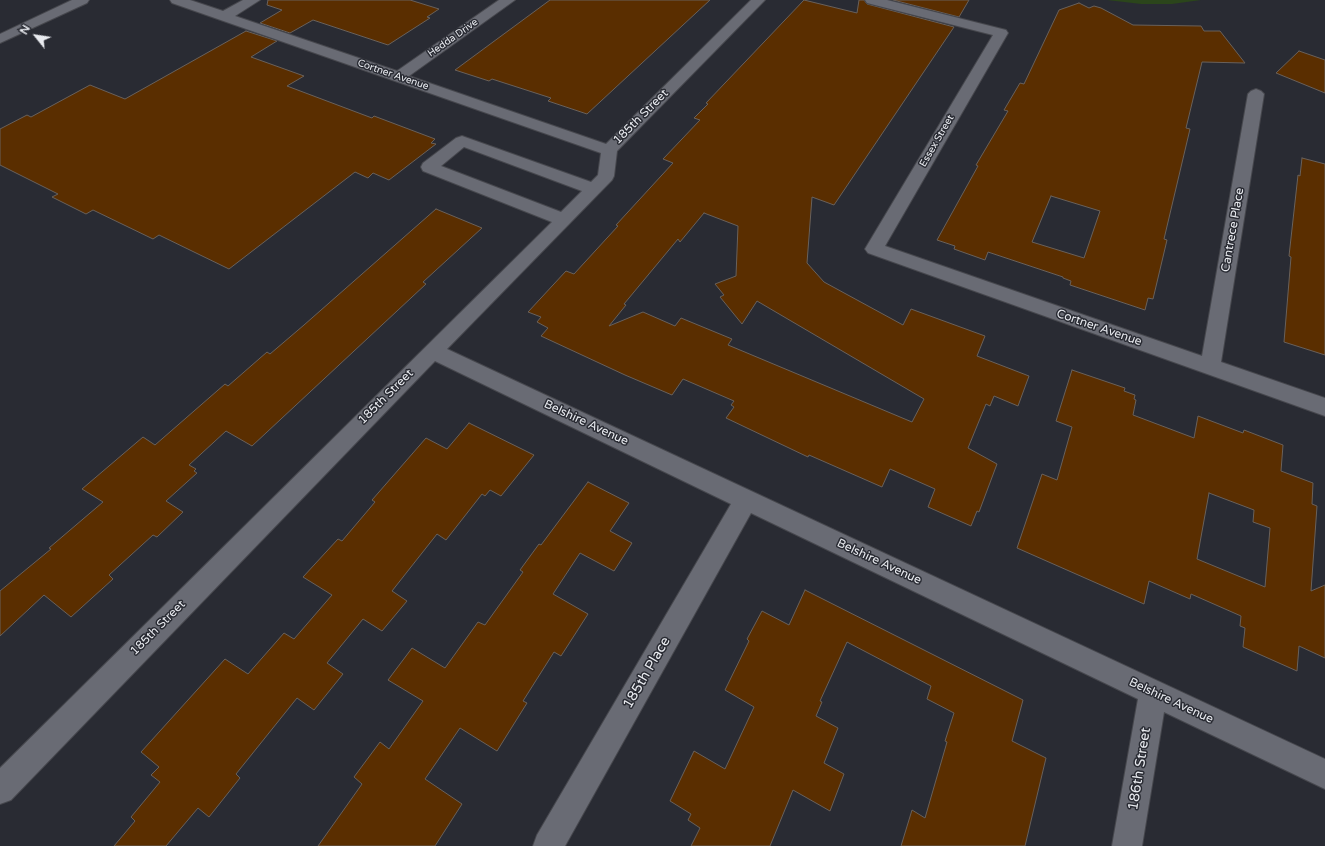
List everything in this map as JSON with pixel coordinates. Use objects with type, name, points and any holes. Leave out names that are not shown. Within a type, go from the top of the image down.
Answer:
[{"type":"street","points":[[0,39],[82,0]]},
{"type":"street","name":"Cortner Avenue","points":[[177,0],[609,150]]},
{"type":"street","points":[[224,16],[253,0]]},
{"type":"street","name":"Hedda Drive","points":[[398,77],[508,0]]},
{"type":"street","name":"185th Street","points":[[0,789],[432,351],[564,220],[606,176],[609,150],[758,0]]},
{"type":"street","name":"Essex Street","points":[[872,0],[1001,33],[874,249]]},
{"type":"street","name":"Cantrece Place","points":[[1210,366],[1256,94]]},
{"type":"street","points":[[564,220],[429,167],[462,141],[593,189]]},
{"type":"street","name":"Cortner Avenue","points":[[874,249],[1325,407]]},
{"type":"street","name":"Belshire Avenue","points":[[432,351],[1325,774]]},
{"type":"street","name":"185th Place","points":[[548,846],[746,500]]},
{"type":"street","name":"186th Street","points":[[1127,846],[1153,692]]},
{"type":"green space","points":[[1107,0],[1201,0],[1172,4],[1141,4]]},
{"type":"building","points":[[268,0],[410,0],[439,9],[427,17],[430,18],[388,45],[313,20],[290,33],[260,23],[282,10],[267,5]]},
{"type":"building","points":[[550,0],[710,0],[587,114],[548,101],[551,98],[492,79],[489,81],[455,70]]},
{"type":"building","points":[[804,0],[857,13],[859,0],[864,0],[867,4],[954,27],[834,205],[812,197],[807,263],[824,282],[903,325],[911,309],[985,336],[977,356],[1029,376],[1018,406],[994,396],[990,406],[986,404],[968,448],[997,464],[979,512],[977,511],[971,526],[928,507],[935,489],[890,469],[882,487],[809,455],[808,457],[726,418],[734,407],[731,405],[734,401],[683,379],[672,395],[541,336],[548,328],[537,322],[541,317],[528,312],[566,271],[574,274],[618,226],[616,225],[673,163],[663,159],[700,120],[694,118],[708,104],[706,103]],"holes":[[[704,213],[738,226],[736,276],[715,284],[724,295],[720,297],[742,324],[757,301],[924,399],[912,422],[728,345],[732,339],[681,318],[675,326],[643,312],[609,326],[626,305],[624,304],[678,239],[680,242]]]},
{"type":"building","points":[[893,0],[969,0],[959,17]]},
{"type":"building","points":[[1079,3],[1089,8],[1094,6],[1101,8],[1133,25],[1201,26],[1204,31],[1220,31],[1245,63],[1202,62],[1186,128],[1190,129],[1164,239],[1167,240],[1153,299],[1148,298],[1145,310],[1070,285],[1071,281],[1063,277],[988,252],[985,260],[954,249],[955,246],[937,240],[978,166],[976,165],[1008,111],[1004,110],[1020,83],[1024,84],[1059,10]],"holes":[[[1051,196],[1100,211],[1084,258],[1032,242]]]},
{"type":"building","points":[[246,31],[277,41],[251,57],[304,76],[287,86],[372,118],[374,116],[435,139],[431,143],[436,144],[389,180],[373,173],[368,178],[355,172],[229,269],[159,235],[153,239],[93,210],[86,214],[52,197],[58,194],[0,165],[0,129],[27,115],[31,117],[90,85],[125,99]]},
{"type":"building","points":[[1299,51],[1325,60],[1325,93],[1276,73]]},
{"type":"building","points":[[1302,158],[1325,164],[1325,355],[1284,342],[1291,257],[1289,256],[1298,175],[1300,176]]},
{"type":"building","points":[[436,209],[482,228],[423,282],[426,284],[252,446],[226,431],[189,465],[196,469],[194,471],[197,473],[166,501],[183,512],[157,537],[153,535],[109,575],[113,579],[71,617],[44,595],[0,636],[0,591],[51,549],[49,548],[103,502],[82,489],[143,437],[155,445],[225,384],[228,386],[267,352],[270,354]]},
{"type":"building","points":[[1072,370],[1125,388],[1124,391],[1135,395],[1134,399],[1136,400],[1133,415],[1194,438],[1198,416],[1243,433],[1244,430],[1283,445],[1281,471],[1313,483],[1312,504],[1317,506],[1311,591],[1325,585],[1325,658],[1299,646],[1297,671],[1243,647],[1245,628],[1240,626],[1241,616],[1191,594],[1190,599],[1149,581],[1144,604],[1017,548],[1042,474],[1057,480],[1072,427],[1056,421]],"holes":[[[1209,493],[1254,510],[1253,522],[1270,528],[1265,587],[1197,559]]]},
{"type":"building","points":[[469,423],[534,455],[501,496],[490,490],[485,496],[482,494],[446,540],[437,534],[392,591],[407,601],[382,631],[363,619],[327,663],[343,674],[314,710],[297,698],[236,774],[240,778],[209,817],[198,808],[166,846],[114,846],[135,821],[131,817],[160,782],[151,775],[159,767],[141,752],[225,659],[248,674],[284,633],[294,639],[332,595],[303,577],[338,539],[342,541],[375,502],[372,500],[426,438],[447,449]]},
{"type":"building","points":[[588,482],[629,503],[610,531],[632,543],[614,571],[580,553],[553,594],[588,614],[561,656],[554,652],[523,701],[527,703],[497,751],[460,728],[425,779],[462,804],[435,846],[318,846],[362,784],[354,777],[380,742],[389,749],[423,701],[388,680],[412,648],[445,668],[478,622],[485,625],[523,572],[520,570],[539,544],[541,545]]},
{"type":"building","points":[[805,590],[1023,700],[1012,741],[1046,758],[1025,846],[901,846],[912,810],[925,818],[947,742],[945,741],[954,713],[927,699],[931,686],[847,642],[820,701],[822,702],[816,716],[838,728],[824,763],[844,774],[830,811],[793,790],[770,846],[691,846],[700,828],[688,820],[691,814],[670,801],[694,751],[725,769],[754,707],[725,690],[749,641],[747,639],[762,611],[789,625]]}]
